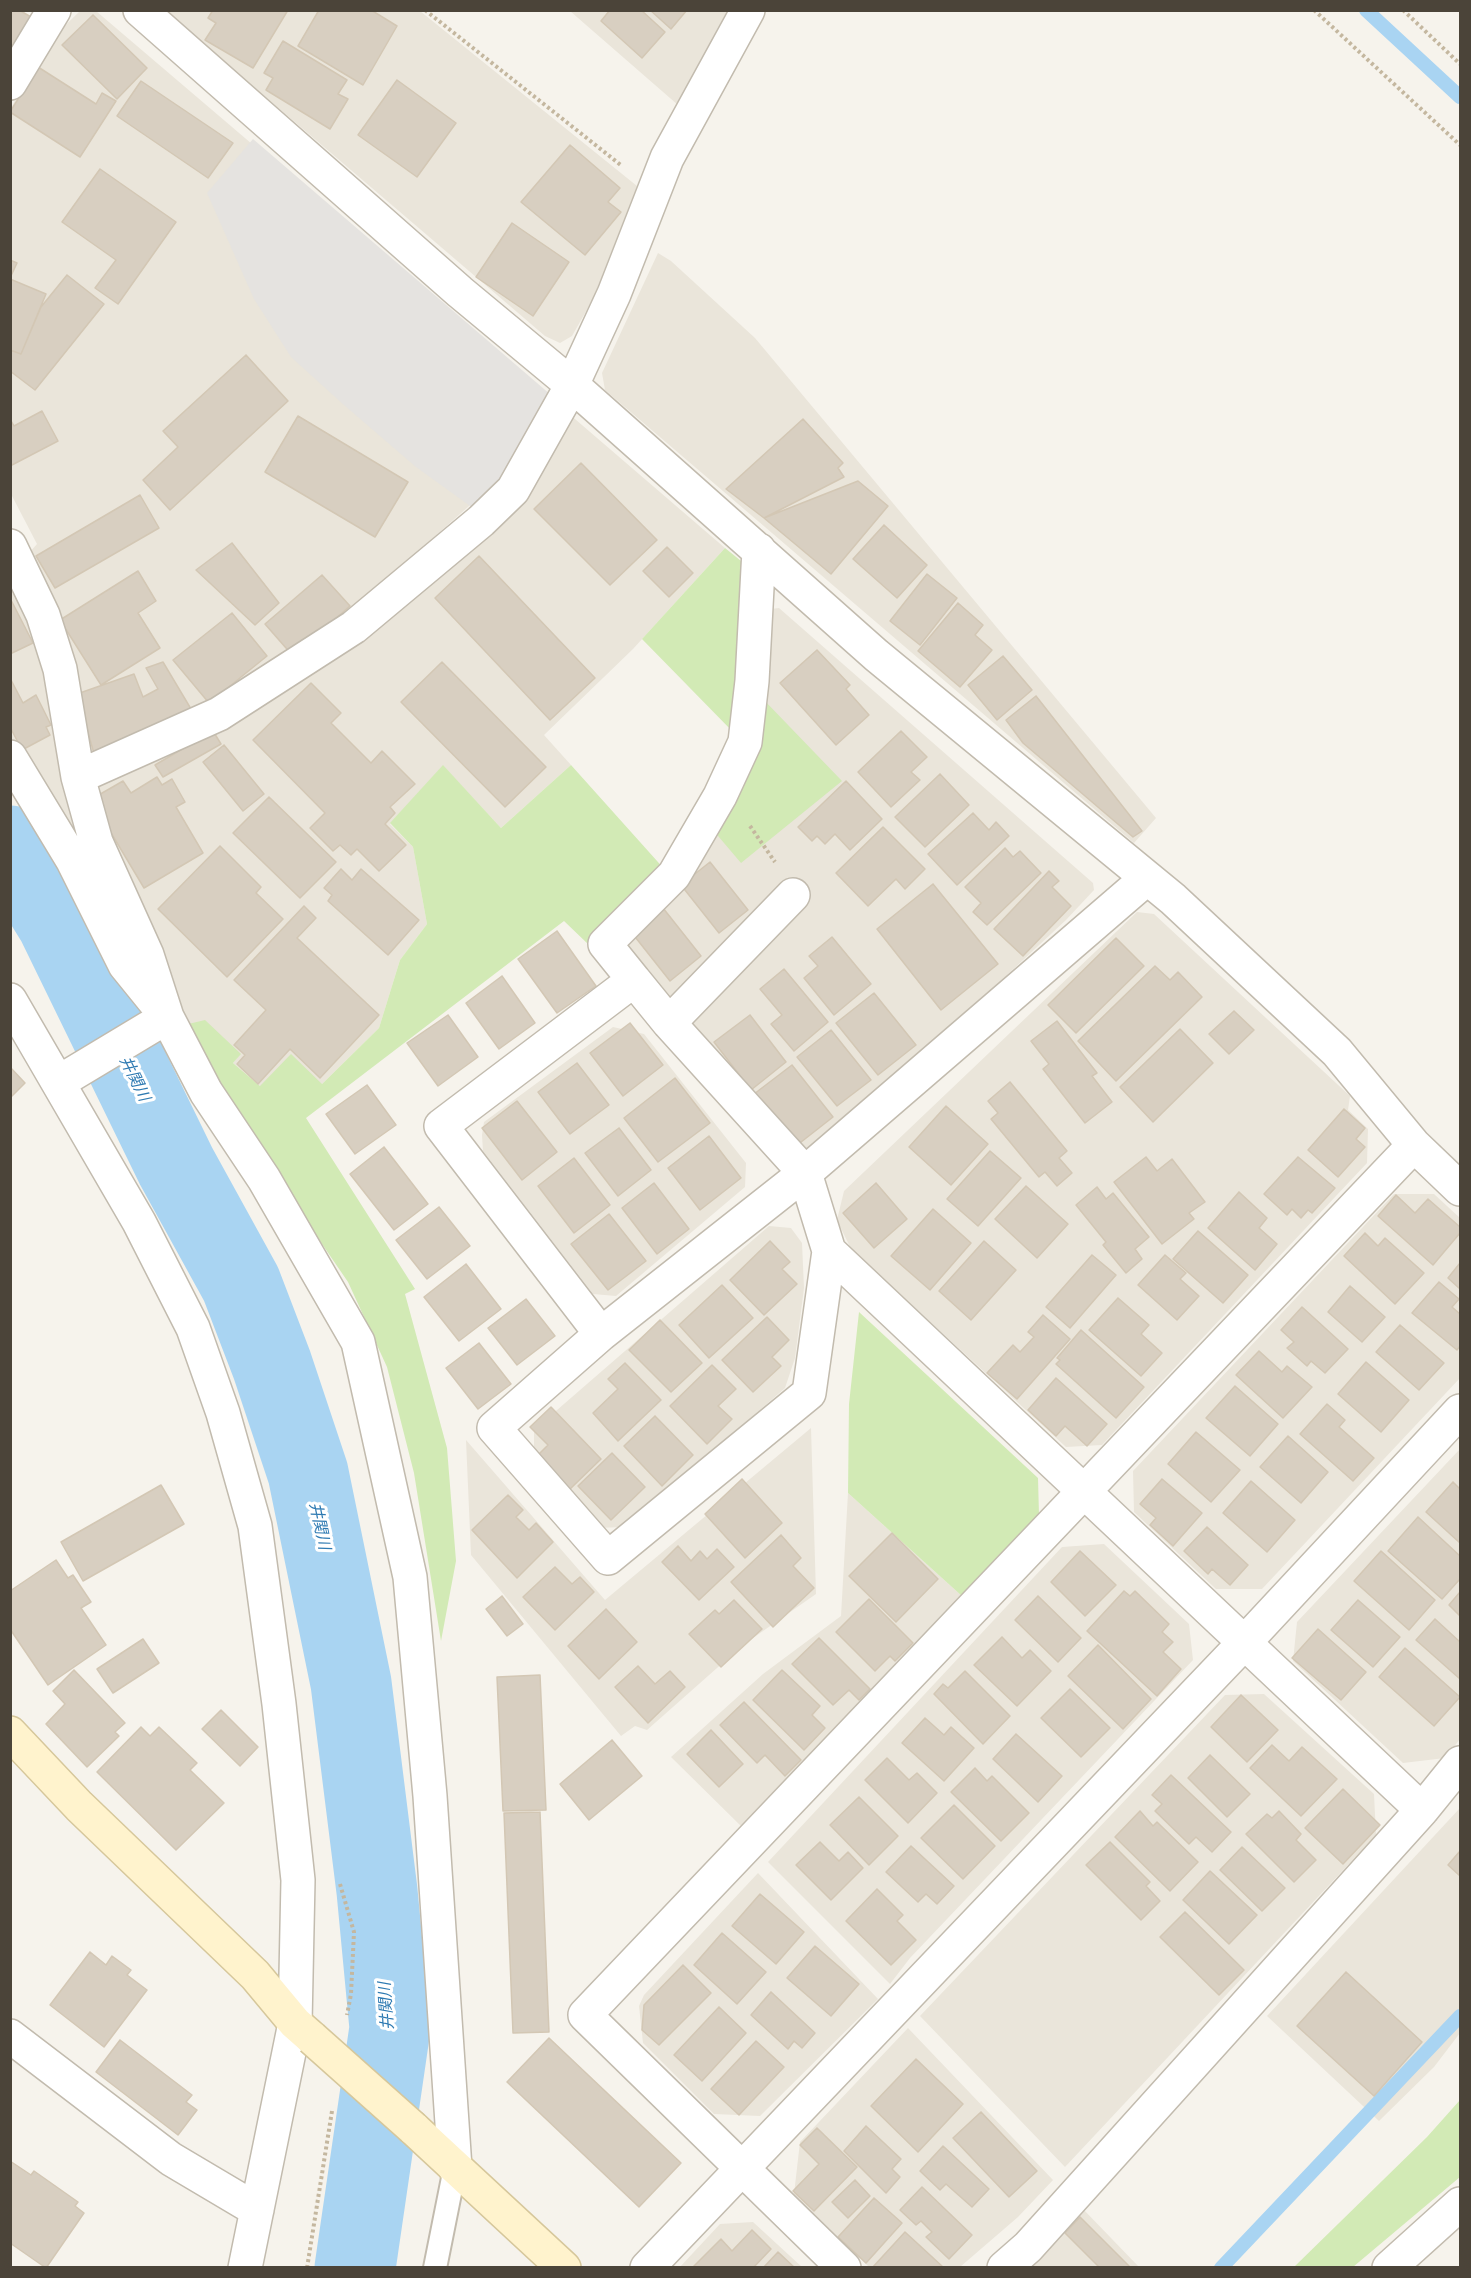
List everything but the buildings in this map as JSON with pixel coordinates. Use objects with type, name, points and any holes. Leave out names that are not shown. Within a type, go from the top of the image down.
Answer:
[{"type":"street","points":[[10,83],[54,10]]},
{"type":"street","points":[[140,10],[460,292],[572,385],[876,655],[1173,899],[1338,1052],[1414,1145],[1461,1189]]},
{"type":"street","points":[[78,777],[219,714],[354,627],[481,521],[513,490],[572,385],[614,294],[667,158],[748,10]]},
{"type":"street","points":[[10,546],[43,615],[60,669],[78,777],[96,842],[147,955],[161,1021]]},
{"type":"street","points":[[759,550],[752,681],[745,742],[720,796],[674,875],[605,944],[669,1023],[805,1173],[829,1251],[809,1393],[608,1558],[494,1428],[601,1334],[805,1173],[1146,879]]},
{"type":"street","points":[[10,757],[73,861],[125,965],[264,1179],[358,1342],[410,1577],[430,1796],[455,2168]]},
{"type":"street","points":[[669,1023],[793,895]]},
{"type":"street","points":[[601,1334],[441,1126],[634,980]]},
{"type":"street","points":[[10,1000],[64,1079],[193,1328],[223,1413],[255,1526],[279,1704],[298,1880],[304,2030],[257,2210],[245,2268]]},
{"type":"street","points":[[64,1079],[161,1021]]},
{"type":"street","points":[[10,1025],[64,1079]]},
{"type":"street","points":[[844,2268],[585,2015],[1414,1145]]},
{"type":"street","points":[[829,1251],[1422,1810]]},
{"type":"street","points":[[647,2268],[1244,1643],[1461,1411]]},
{"type":"street","points":[[10,1733],[79,1806],[255,1975],[304,2030],[564,2268]]},
{"type":"street","points":[[1004,2268],[1036,2238],[1422,1810],[1461,1763]]},
{"type":"street","points":[[10,2036],[171,2159],[257,2210]]},
{"type":"street","points":[[1389,2268],[1461,2204]]},
{"type":"lane","points":[[435,2268],[455,2168]]},
{"type":"path","points":[[425,10],[615,161],[655,188]]},
{"type":"path","points":[[1314,10],[1461,146]]},
{"type":"path","points":[[1403,10],[1461,64]]},
{"type":"path","points":[[720,796],[747,820],[779,868],[793,895]]},
{"type":"shaded area","points":[[80,11],[96,11],[544,393],[469,506],[337,623],[289,661],[89,760],[57,606],[29,553],[37,544],[11,494],[11,108],[45,45]]},
{"type":"shaded area","points":[[165,11],[420,11],[637,186],[593,299],[572,336],[560,343],[545,336]]},
{"type":"shaded area","points":[[570,11],[727,11],[678,105]]},
{"type":"shaded area","points":[[253,139],[551,395],[529,446],[477,511],[416,467],[291,357],[254,299],[207,193]]},
{"type":"shaded area","points":[[658,253],[671,261],[755,338],[1156,818],[1134,843],[605,390],[602,373]]},
{"type":"shaded area","points":[[568,413],[725,548],[633,649],[544,735],[571,765],[501,828],[443,766],[390,824],[413,847],[427,924],[400,960],[379,1028],[322,1084],[260,1086],[233,1063],[240,1054],[184,1025],[103,838],[95,779],[409,594],[420,594],[519,504]]},
{"type":"shaded area","points":[[10,580],[52,670],[102,880],[11,741]]},
{"type":"shaded area","points":[[779,608],[1093,883],[1094,890],[1066,920],[818,1151],[790,1147],[626,945],[686,877],[771,609]]},
{"type":"shaded area","points":[[1137,912],[1154,914],[1350,1096],[1348,1110],[1368,1129],[1367,1163],[1102,1445],[1066,1447],[851,1249],[837,1220],[844,1191]]},
{"type":"shaded area","points":[[613,1027],[644,1034],[746,1163],[745,1187],[616,1296],[593,1294],[483,1151],[482,1135],[484,1122]]},
{"type":"shaded area","points":[[1394,1194],[1434,1194],[1460,1218],[1460,1378],[1262,1589],[1216,1589],[1134,1512],[1133,1471]]},
{"type":"shaded area","points":[[769,1226],[791,1228],[802,1243],[804,1288],[795,1358],[785,1388],[626,1527],[594,1528],[534,1457],[534,1430]]},
{"type":"shaded area","points":[[811,1428],[816,1594],[743,1645],[647,1730],[635,1726],[621,1736],[471,1555],[466,1440],[605,1600]]},
{"type":"shaded area","points":[[1460,1449],[1460,1739],[1445,1758],[1403,1763],[1293,1661],[1297,1622]]},
{"type":"shaded area","points":[[848,1493],[963,1597],[744,1829],[671,1757],[763,1674],[841,1616]]},
{"type":"shaded area","points":[[1104,1544],[1189,1624],[1193,1660],[910,1958],[890,1984],[768,1862],[1062,1547]]},
{"type":"shaded area","points":[[1264,1694],[1374,1794],[1376,1835],[1065,2167],[920,2016],[1225,1695]]},
{"type":"shaded area","points":[[1460,1808],[1460,2033],[1434,2067],[1379,2121],[1267,2016]]},
{"type":"shaded area","points":[[758,1873],[878,1999],[760,2116],[714,2114],[643,2043],[639,2006],[644,1995]]},
{"type":"shaded area","points":[[908,2028],[1053,2180],[1018,2217],[960,2267],[869,2267],[794,2194],[800,2142]]},
{"type":"shaded area","points":[[1083,2209],[1139,2267],[1029,2268]]},
{"type":"shaded area","points":[[753,2222],[802,2267],[679,2268],[720,2224]]},
{"type":"green space","points":[[725,548],[746,565],[734,733],[642,639]]},
{"type":"green space","points":[[762,698],[842,781],[741,863],[713,830]]},
{"type":"green space","points":[[443,765],[501,828],[571,765],[666,871],[589,945],[564,921],[306,1118],[415,1289],[405,1294],[447,1448],[456,1561],[441,1641],[414,1473],[387,1367],[348,1282],[242,1127],[184,1025],[205,1020],[241,1054],[233,1063],[260,1086],[291,1054],[322,1084],[379,1028],[400,960],[427,924],[413,847],[390,823]]},
{"type":"green space","points":[[859,1312],[1038,1478],[1039,1515],[963,1597],[848,1493],[849,1404]]},
{"type":"green space","points":[[1460,2100],[1460,2177],[1353,2267],[1294,2267],[1427,2137]]},
{"type":"waterway","points":[[1366,10],[1460,97]]},
{"type":"waterway","name":"井関川","points":[[10,846],[57,922],[176,1166],[241,1284],[272,1365],[308,1473],[351,1683],[377,1891],[390,2028],[355,2268]]},
{"type":"waterway","points":[[1221,2268],[1460,2016]]}]
